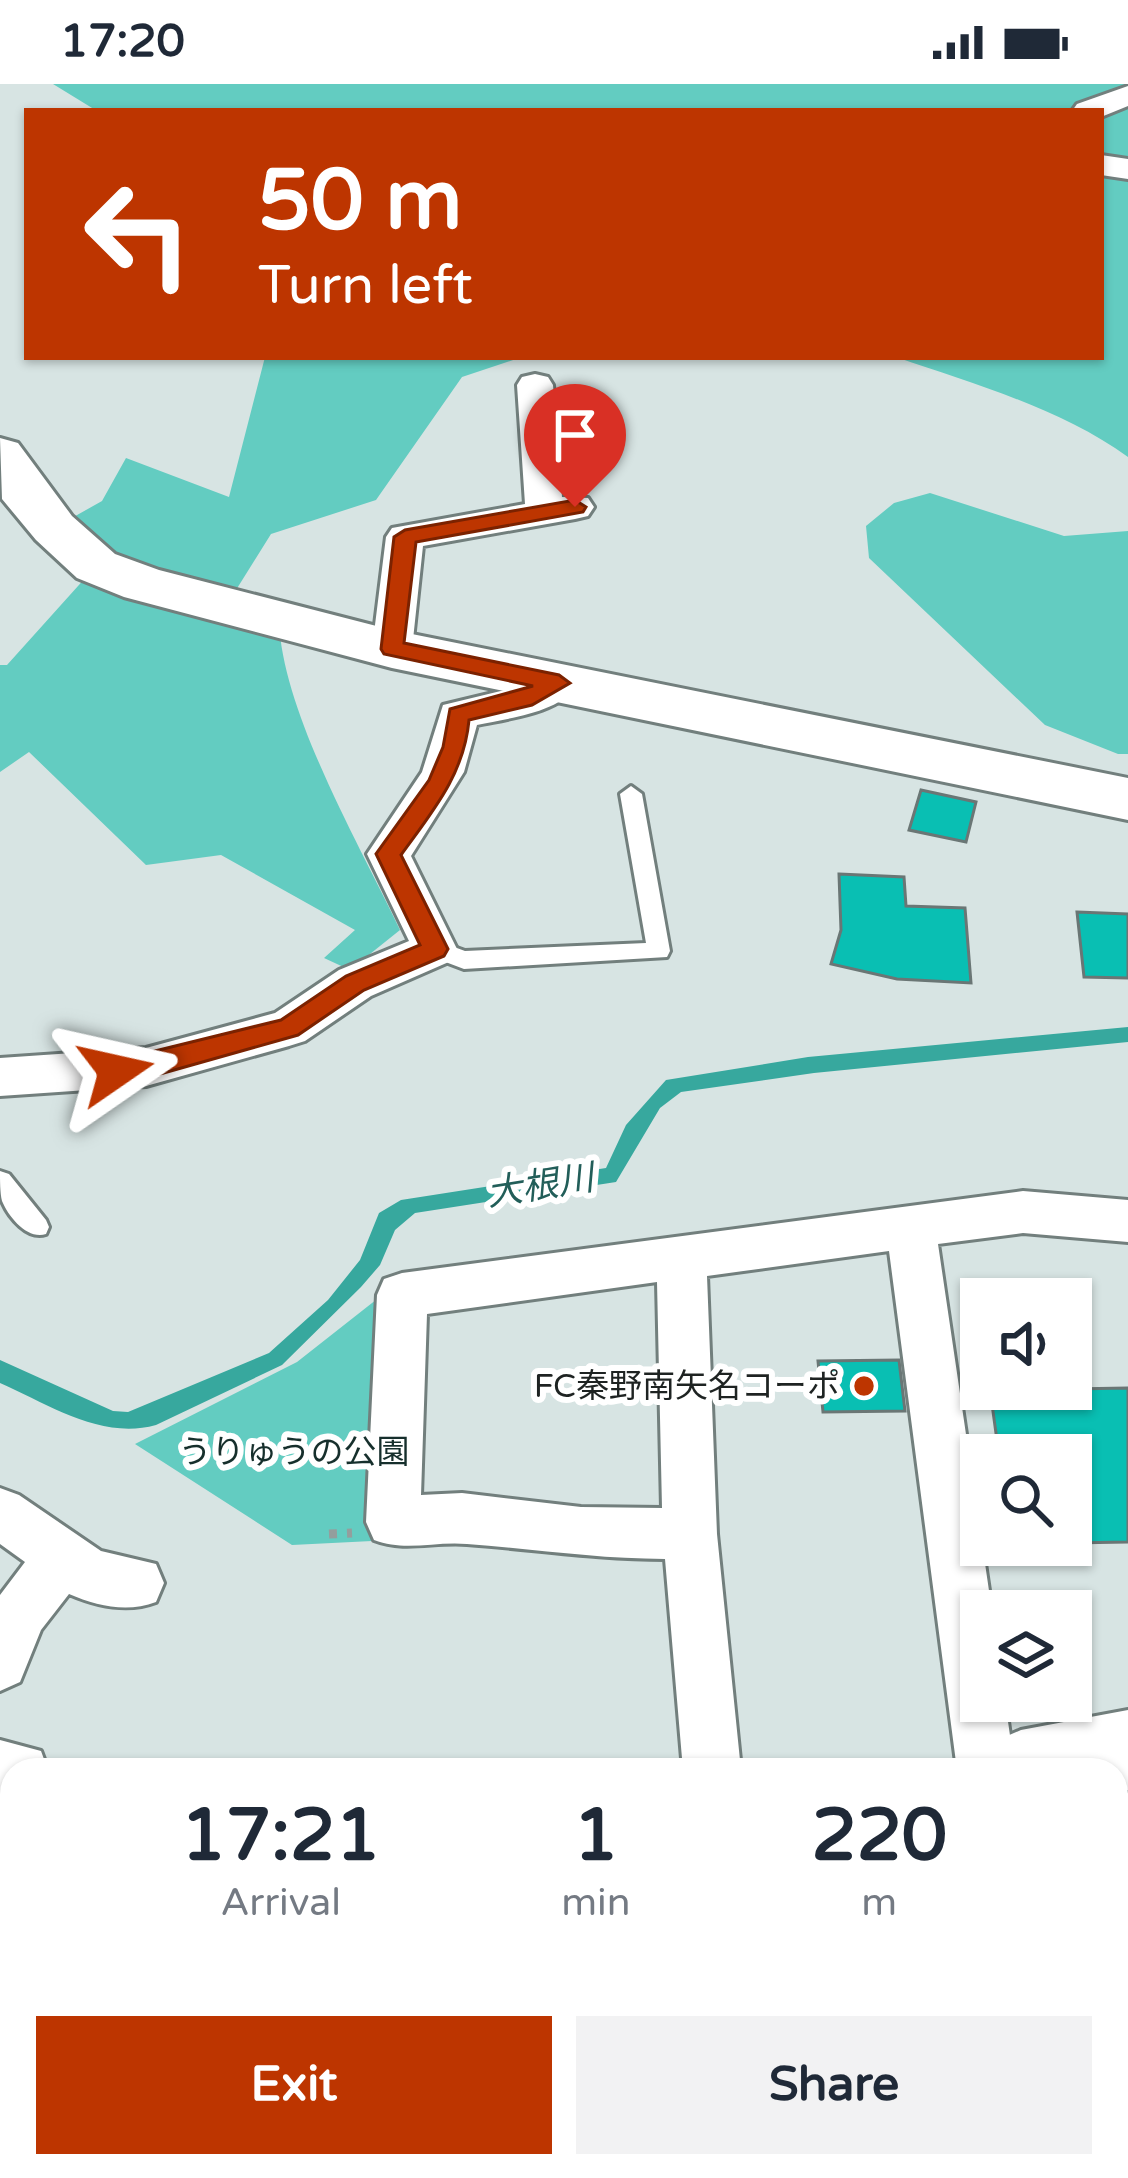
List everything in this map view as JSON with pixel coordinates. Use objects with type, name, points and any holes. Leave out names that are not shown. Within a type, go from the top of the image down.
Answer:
[{"type":"street","points":[[1096,108],[1128,95]]},
{"type":"street","points":[[392,649],[405,537],[560,510],[535,385]]},
{"type":"street","points":[[0,454],[54,528],[96,566],[279,622],[392,649],[1128,800]]},
{"type":"street","points":[[0,1077],[146,1067],[289,1028],[355,983],[435,949],[388,854],[440,783],[455,747],[458,715],[524,700],[559,683]]},
{"type":"street","points":[[690,1534],[581,1533],[462,1518],[393,1522],[402,1295],[1023,1213],[1128,1222]]},
{"type":"street","points":[[911,1229],[984,1758]]},
{"type":"street","points":[[681,1257],[690,1534],[711,1758]]},
{"type":"street","points":[[0,1513],[90,1576],[136,1583]]},
{"type":"street","points":[[0,1663],[20,1613],[62,1558]]},
{"type":"street","points":[[1085,1758],[1128,1750]]},
{"type":"lane","points":[[435,949],[464,960],[659,951],[631,794]]},
{"type":"lane","points":[[0,1181],[38,1227]]},
{"type":"green space","points":[[53,84],[1128,84],[1128,457],[1045,411],[905,360],[1104,360],[1104,108],[92,108]]},
{"type":"green space","points":[[264,360],[513,360],[462,377],[376,500],[271,534],[226,606],[279,622],[284,658],[308,737],[400,930],[350,970],[324,958],[355,930],[221,855],[146,865],[29,752],[0,772],[0,665],[7,665],[96,566],[54,528],[102,501],[126,458],[229,497]]},
{"type":"green space","points":[[930,493],[1064,536],[1128,531],[1128,754],[1045,725],[869,558],[866,526],[894,503]]},
{"type":"green space","name":"うりゅうの公園","points":[[386,1292],[372,1541],[292,1545],[135,1444],[297,1362]]},
{"type":"water","name":"大根川","points":[[1128,1027],[1128,1042],[814,1073],[681,1092],[660,1108],[616,1182],[415,1213],[395,1230],[380,1265],[361,1287],[282,1365],[156,1425],[115,1428],[96,1424],[0,1383],[0,1360],[113,1411],[128,1412],[269,1353],[328,1300],[360,1260],[379,1213],[401,1200],[606,1168],[626,1125],[666,1080],[808,1057]]},
{"type":"building","points":[[921,790],[976,802],[966,842],[909,830]]},
{"type":"building","points":[[839,874],[904,877],[906,906],[965,908],[971,983],[897,979],[831,964],[841,930]]},
{"type":"building","points":[[1077,912],[1128,914],[1128,978],[1084,977]]},
{"type":"building","name":"FC秦野南矢名コーポ","points":[[899,1360],[905,1411],[823,1412],[818,1361]]},
{"type":"building","points":[[1128,1388],[1128,1542],[1092,1543],[1092,1434],[996,1434],[993,1410],[1092,1410],[1092,1389]]},
{"type":"place","name":"FC秦野南矢名コーポ","points":[[864,1386]]},
{"type":"route","points":[[116,1071],[289,1028],[355,983],[435,949],[388,854],[440,783],[455,747],[458,715],[524,700],[559,683],[392,649],[405,537],[575,507]]}]
